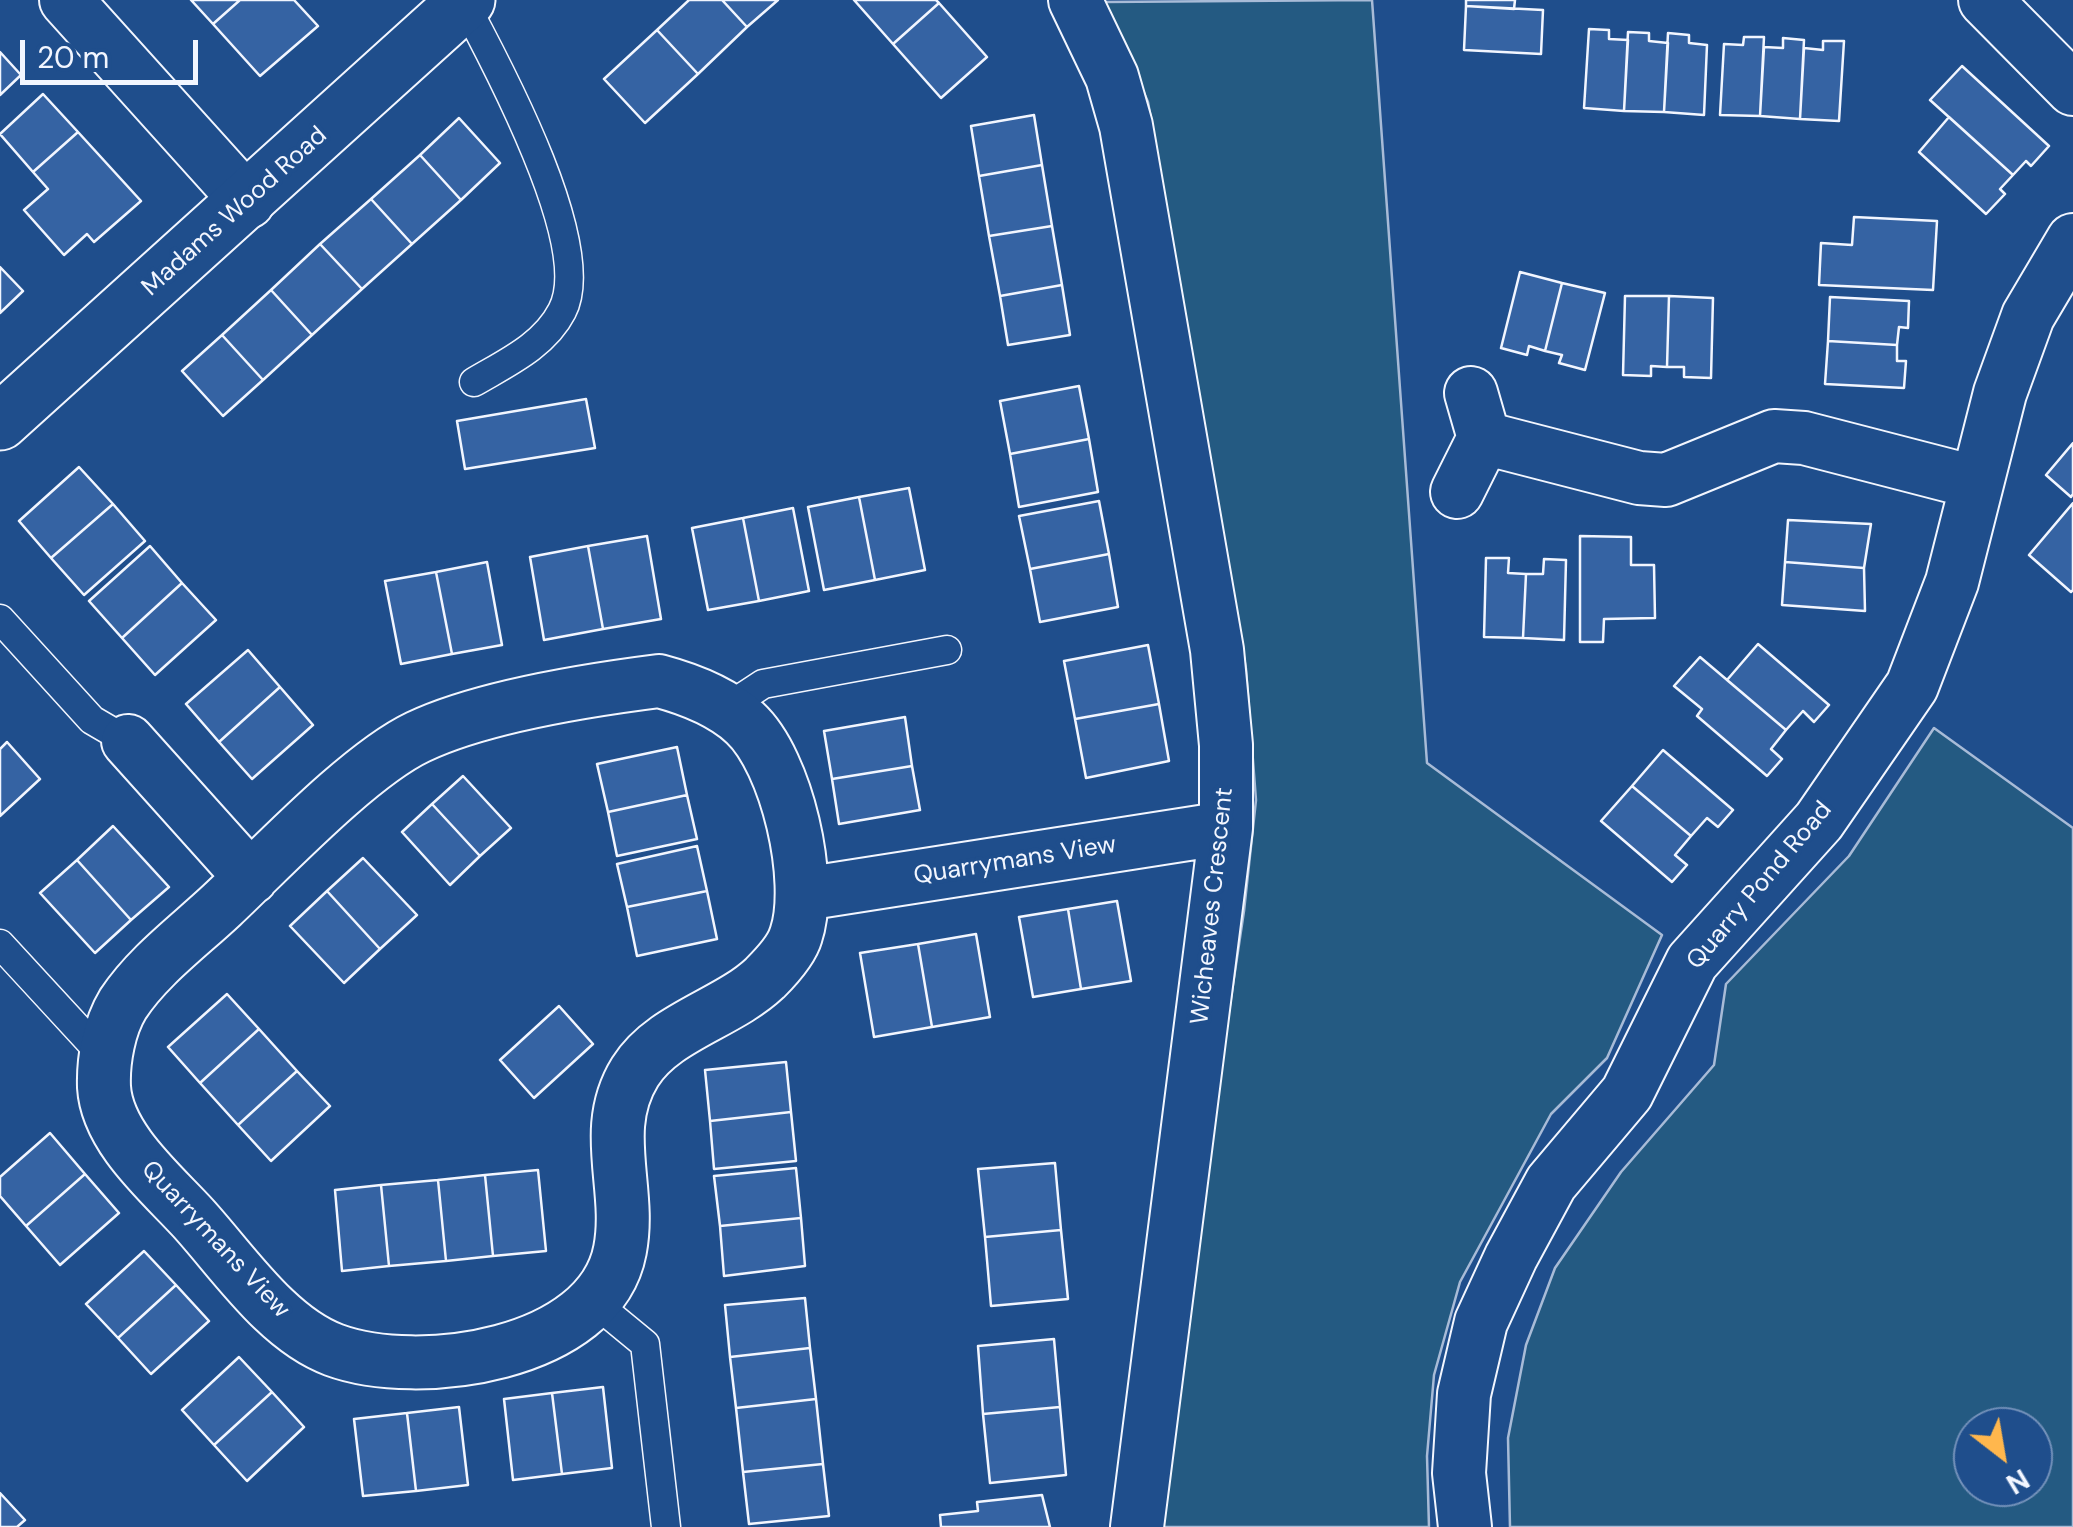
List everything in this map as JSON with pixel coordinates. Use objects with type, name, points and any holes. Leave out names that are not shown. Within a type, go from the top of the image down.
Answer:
[{"type":"street","points":[[66,0],[248,202]]},
{"type":"street","name":"Wicheaves Crescent","points":[[1075,0],[1112,78],[1129,145],[1217,650],[1226,746],[1226,828],[1138,1527]]},
{"type":"street","points":[[1985,0],[2073,89]]},
{"type":"street","name":"Madams Wood Road","points":[[0,422],[465,2]]},
{"type":"street","name":"Quarry Pond Road","points":[[1465,1527],[1459,1472],[1464,1394],[1481,1322],[1511,1257],[1551,1183],[1627,1093],[1692,962],[1819,821],[1912,686],[1952,582],[1974,482],[2028,316],[2073,240]]},
{"type":"street","points":[[1456,492],[1478,415],[1639,478],[1666,480],[1774,436],[1804,438],[1974,482]]},
{"type":"street","name":"Quarrymans View","points":[[658,680],[693,690],[725,709],[745,723],[768,751],[781,778],[804,894],[796,940],[766,976],[732,1004],[667,1040],[639,1065],[621,1096],[614,1133],[622,1214],[620,1252],[609,1281],[594,1302],[558,1331],[477,1357],[402,1362],[328,1348],[283,1315],[136,1156],[116,1124],[104,1092],[106,1059],[120,1009],[139,982],[379,761],[411,740],[447,724],[658,680]]},
{"type":"street","points":[[128,741],[252,878]]},
{"type":"street","name":"Quarrymans View","points":[[804,894],[1226,828]]},
{"type":"lane","points":[[465,2],[508,84],[546,172],[568,261],[564,309],[533,348],[474,382]]},
{"type":"lane","points":[[0,619],[92,720],[128,741]]},
{"type":"lane","points":[[725,709],[763,684],[947,650]]},
{"type":"lane","points":[[0,944],[106,1059]]},
{"type":"lane","points":[[594,1302],[645,1344],[666,1527]]},
{"type":"shaded area","points":[[1372,0],[1427,763],[1662,935],[1607,1058],[1551,1114],[1460,1282],[1434,1375],[1427,1456],[1429,1527],[1152,1527],[1244,911],[1256,800],[1246,669],[1148,102],[1105,2]]},
{"type":"shaded area","points":[[1934,728],[2073,828],[2073,1527],[1510,1527],[1508,1438],[1526,1345],[1555,1268],[1621,1172],[1714,1065],[1726,984],[1849,856]]},
{"type":"building","points":[[191,0],[240,0],[213,24]]},
{"type":"building","points":[[240,0],[294,0],[318,26],[260,76],[213,24]]},
{"type":"building","points":[[689,0],[722,0],[747,27],[698,74],[657,30]]},
{"type":"building","points":[[722,0],[778,0],[747,27]]},
{"type":"building","points":[[854,0],[936,0],[939,3],[893,44]]},
{"type":"building","points":[[1466,0],[1515,0],[1514,9],[1466,6]]},
{"type":"building","points":[[939,3],[987,57],[941,98],[893,44]]},
{"type":"building","points":[[1466,6],[1543,10],[1541,54],[1464,50]]},
{"type":"building","points":[[1589,29],[1609,30],[1609,39],[1628,40],[1624,111],[1584,108]]},
{"type":"building","points":[[657,30],[698,74],[645,123],[604,79]]},
{"type":"building","points":[[1628,32],[1649,33],[1649,41],[1668,43],[1664,112],[1624,111]]},
{"type":"building","points":[[1668,33],[1689,35],[1689,43],[1707,45],[1704,115],[1664,112]]},
{"type":"building","points":[[1744,37],[1764,37],[1760,116],[1720,115],[1724,44],[1743,45]]},
{"type":"building","points":[[1783,38],[1804,40],[1800,119],[1760,116],[1764,47],[1783,48]]},
{"type":"building","points":[[1823,41],[1844,41],[1839,121],[1800,119],[1804,48],[1823,50]]},
{"type":"building","points":[[0,52],[21,75],[0,95]]},
{"type":"building","points":[[1962,66],[2049,146],[2031,166],[2026,161],[2013,175],[1930,100]]},
{"type":"building","points":[[43,94],[78,132],[33,172],[0,134]]},
{"type":"building","points":[[1034,115],[1042,165],[979,176],[971,126]]},
{"type":"building","points":[[1949,117],[2013,175],[2000,189],[2005,194],[1986,214],[1919,152]]},
{"type":"building","points":[[459,118],[500,163],[461,200],[420,155]]},
{"type":"building","points":[[78,132],[141,201],[94,242],[87,234],[64,255],[24,210],[48,189],[33,172]]},
{"type":"building","points":[[420,155],[461,200],[412,244],[371,199]]},
{"type":"building","points":[[1042,165],[1052,226],[989,236],[979,176]]},
{"type":"building","points":[[371,199],[412,244],[362,289],[320,244]]},
{"type":"building","points":[[1854,217],[1937,221],[1933,290],[1819,285],[1821,243],[1852,245]]},
{"type":"building","points":[[1052,226],[1062,285],[1000,296],[989,236]]},
{"type":"building","points":[[320,244],[362,289],[312,335],[271,290]]},
{"type":"building","points":[[0,267],[23,291],[0,313]]},
{"type":"building","points":[[1520,272],[1562,283],[1545,351],[1529,346],[1527,355],[1501,348]]},
{"type":"building","points":[[1562,283],[1605,293],[1585,370],[1559,363],[1562,355],[1545,351]]},
{"type":"building","points":[[1062,285],[1070,335],[1008,345],[1000,296]]},
{"type":"building","points":[[271,290],[312,335],[263,380],[222,335]]},
{"type":"building","points":[[1625,296],[1669,296],[1667,367],[1651,366],[1651,376],[1623,375]]},
{"type":"building","points":[[1669,296],[1713,298],[1711,378],[1684,377],[1684,367],[1667,367]]},
{"type":"building","points":[[1830,297],[1909,301],[1908,328],[1899,327],[1897,345],[1828,341]]},
{"type":"building","points":[[222,335],[263,380],[223,416],[182,371]]},
{"type":"building","points":[[1828,341],[1897,345],[1897,361],[1906,361],[1904,388],[1825,384]]},
{"type":"building","points":[[1079,386],[1089,439],[1010,454],[1000,401]]},
{"type":"building","points":[[586,399],[595,448],[465,469],[457,421]]},
{"type":"building","points":[[1089,439],[1098,492],[1019,507],[1010,454]]},
{"type":"building","points":[[2073,443],[2073,494],[2071,497],[2046,475]]},
{"type":"building","points":[[79,467],[113,504],[51,558],[19,521]]},
{"type":"building","points":[[909,488],[925,570],[875,580],[859,497]]},
{"type":"building","points":[[859,497],[875,580],[824,590],[808,507]]},
{"type":"building","points":[[1099,501],[1109,554],[1030,569],[1019,516]]},
{"type":"building","points":[[2073,503],[2073,590],[2071,592],[2029,555]]},
{"type":"building","points":[[113,504],[145,541],[84,595],[51,558]]},
{"type":"building","points":[[793,508],[809,591],[759,601],[743,518]]},
{"type":"building","points":[[743,518],[759,601],[708,610],[692,528]]},
{"type":"building","points":[[1788,520],[1871,524],[1864,568],[1785,562]]},
{"type":"building","points":[[647,536],[661,619],[603,629],[588,546]]},
{"type":"building","points":[[1580,536],[1631,537],[1631,565],[1654,565],[1655,618],[1604,619],[1603,642],[1580,642]]},
{"type":"building","points":[[150,546],[182,583],[122,638],[89,601]]},
{"type":"building","points":[[588,546],[603,629],[544,640],[530,557]]},
{"type":"building","points":[[1109,554],[1118,607],[1040,622],[1030,569]]},
{"type":"building","points":[[1486,558],[1509,558],[1508,573],[1526,574],[1523,638],[1484,637]]},
{"type":"building","points":[[1544,559],[1566,560],[1564,640],[1523,638],[1526,574],[1543,574]]},
{"type":"building","points":[[487,562],[502,645],[452,654],[436,572]]},
{"type":"building","points":[[1785,562],[1864,568],[1865,611],[1782,605]]},
{"type":"building","points":[[436,572],[452,654],[401,664],[385,581]]},
{"type":"building","points":[[182,583],[216,620],[155,675],[122,638]]},
{"type":"building","points":[[1758,644],[1829,705],[1814,722],[1803,711],[1786,730],[1727,680]]},
{"type":"building","points":[[1148,645],[1159,704],[1075,719],[1064,661]]},
{"type":"building","points":[[248,650],[280,687],[219,742],[186,704]]},
{"type":"building","points":[[1700,657],[1786,730],[1771,749],[1782,759],[1767,776],[1697,716],[1702,709],[1674,686]]},
{"type":"building","points":[[280,687],[313,725],[252,779],[219,742]]},
{"type":"building","points":[[1159,704],[1169,761],[1086,778],[1075,719]]},
{"type":"building","points":[[905,717],[912,766],[832,779],[824,731]]},
{"type":"building","points":[[7,742],[40,779],[0,816],[0,749]]},
{"type":"building","points":[[677,747],[687,795],[608,812],[597,764]]},
{"type":"building","points":[[1663,750],[1733,810],[1718,827],[1707,818],[1691,836],[1632,786]]},
{"type":"building","points":[[912,766],[920,810],[839,824],[832,779]]},
{"type":"building","points":[[463,776],[511,828],[480,856],[432,804]]},
{"type":"building","points":[[1632,786],[1691,836],[1675,855],[1687,865],[1672,882],[1601,821]]},
{"type":"building","points":[[687,795],[697,839],[617,856],[608,812]]},
{"type":"building","points":[[432,804],[480,856],[450,885],[402,832]]},
{"type":"building","points":[[113,826],[169,887],[131,920],[77,860]]},
{"type":"building","points":[[697,846],[707,891],[627,907],[617,864]]},
{"type":"building","points":[[363,858],[417,915],[380,949],[327,891]]},
{"type":"building","points":[[77,860],[131,920],[95,953],[40,893]]},
{"type":"building","points":[[327,891],[380,949],[344,983],[290,926]]},
{"type":"building","points":[[707,891],[717,939],[637,956],[627,907]]},
{"type":"building","points":[[1117,901],[1131,981],[1081,989],[1068,909]]},
{"type":"building","points":[[1068,909],[1081,989],[1033,997],[1019,917]]},
{"type":"building","points":[[976,934],[990,1017],[932,1027],[918,944]]},
{"type":"building","points":[[918,944],[932,1027],[874,1037],[860,953]]},
{"type":"building","points":[[227,994],[259,1029],[200,1083],[168,1047]]},
{"type":"building","points":[[559,1006],[593,1044],[534,1098],[500,1060]]},
{"type":"building","points":[[259,1029],[297,1071],[238,1125],[200,1083]]},
{"type":"building","points":[[786,1062],[791,1112],[710,1121],[705,1070]]},
{"type":"building","points":[[297,1071],[330,1106],[271,1161],[238,1125]]},
{"type":"building","points":[[791,1112],[796,1161],[714,1169],[710,1121]]},
{"type":"building","points":[[50,1133],[85,1174],[26,1226],[0,1196],[0,1177]]},
{"type":"building","points":[[1055,1163],[1061,1230],[985,1237],[978,1169]]},
{"type":"building","points":[[796,1168],[801,1218],[720,1226],[714,1176]]},
{"type":"building","points":[[538,1170],[546,1251],[493,1256],[485,1175]]},
{"type":"building","points":[[85,1174],[119,1213],[60,1265],[26,1226]]},
{"type":"building","points":[[485,1175],[493,1256],[446,1261],[438,1180]]},
{"type":"building","points":[[438,1180],[446,1261],[389,1266],[381,1185]]},
{"type":"building","points":[[381,1185],[389,1266],[342,1271],[335,1190]]},
{"type":"building","points":[[801,1218],[805,1266],[724,1276],[720,1226]]},
{"type":"building","points":[[1061,1230],[1068,1299],[991,1306],[985,1237]]},
{"type":"building","points":[[144,1251],[176,1285],[118,1338],[86,1304]]},
{"type":"building","points":[[176,1285],[209,1321],[151,1374],[118,1338]]},
{"type":"building","points":[[805,1298],[810,1348],[730,1357],[725,1305]]},
{"type":"building","points":[[1054,1339],[1060,1407],[983,1414],[978,1346]]},
{"type":"building","points":[[810,1348],[816,1399],[736,1408],[730,1357]]},
{"type":"building","points":[[239,1357],[272,1392],[214,1445],[182,1410]]},
{"type":"building","points":[[603,1387],[612,1468],[562,1474],[552,1393]]},
{"type":"building","points":[[272,1392],[304,1427],[247,1481],[214,1445]]},
{"type":"building","points":[[552,1393],[562,1474],[513,1480],[504,1399]]},
{"type":"building","points":[[816,1399],[823,1464],[743,1472],[736,1408]]},
{"type":"building","points":[[459,1407],[468,1485],[416,1491],[407,1413]]},
{"type":"building","points":[[1060,1407],[1066,1475],[990,1483],[983,1414]]},
{"type":"building","points":[[407,1413],[416,1491],[363,1496],[354,1419]]},
{"type":"building","points":[[823,1464],[829,1516],[749,1524],[743,1472]]},
{"type":"building","points":[[0,1493],[25,1520],[17,1527],[0,1527]]},
{"type":"building","points":[[1042,1495],[1050,1527],[941,1527],[940,1515],[978,1511],[977,1502]]}]
